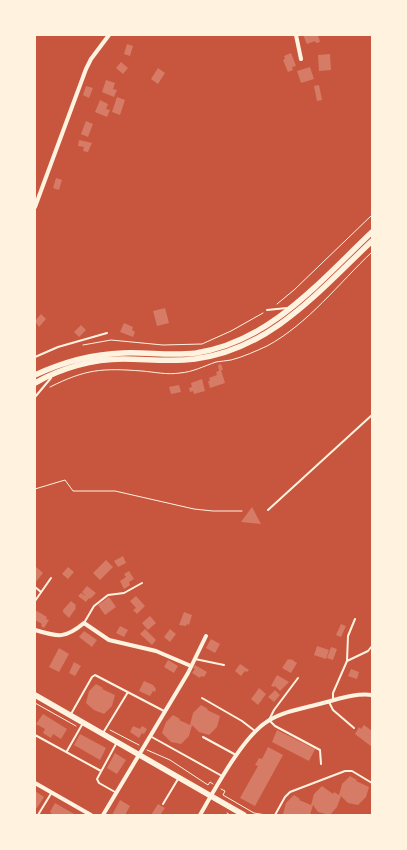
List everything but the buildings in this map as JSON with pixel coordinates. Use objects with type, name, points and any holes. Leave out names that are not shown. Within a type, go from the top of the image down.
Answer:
[{"type":"main road","points":[[35,376],[61,364],[93,356],[122,353],[186,354],[211,350],[250,336],[276,320],[292,307],[372,232]]},
{"type":"main road","points":[[35,382],[83,364],[108,360],[176,361],[197,359],[219,355],[249,344],[281,325],[372,241]]},
{"type":"main road","points":[[35,696],[244,815]]},
{"type":"street","points":[[35,208],[86,69],[91,59],[110,35]]},
{"type":"street","points":[[296,35],[301,59]]},
{"type":"street","points":[[35,630],[54,635],[67,635],[84,623],[109,640],[156,651],[192,666]]},
{"type":"street","points":[[103,815],[192,666],[206,636]]},
{"type":"street","points":[[200,815],[236,756],[269,720],[331,701],[358,695],[372,695]]},
{"type":"street","points":[[35,783],[91,815]]},
{"type":"lane","points":[[267,310],[292,307]]},
{"type":"lane","points":[[35,357],[58,347],[107,333]]},
{"type":"lane","points":[[35,397],[54,374]]},
{"type":"lane","points":[[268,510],[372,415]]},
{"type":"lane","points":[[35,601],[51,578]]},
{"type":"lane","points":[[84,623],[94,606],[108,595],[124,593],[142,583]]},
{"type":"lane","points":[[35,587],[41,592]]},
{"type":"lane","points":[[354,728],[333,710],[331,701],[345,668],[348,636],[355,619]]},
{"type":"lane","points":[[347,661],[368,651],[372,646]]},
{"type":"lane","points":[[196,658],[224,665]]},
{"type":"lane","points":[[70,715],[93,675],[164,712]]},
{"type":"lane","points":[[298,678],[274,710],[269,720],[275,726],[320,750],[321,764]]},
{"type":"lane","points":[[102,734],[128,692]]},
{"type":"lane","points":[[202,698],[242,721],[256,732]]},
{"type":"lane","points":[[67,752],[83,723]]},
{"type":"lane","points":[[35,735],[100,771]]},
{"type":"lane","points":[[150,736],[223,776]]},
{"type":"lane","points":[[203,737],[236,756]]},
{"type":"lane","points":[[116,793],[98,781],[97,777],[117,742]]},
{"type":"lane","points":[[275,815],[284,797],[290,792],[345,771],[352,771],[372,783]]},
{"type":"lane","points":[[163,804],[179,777]]},
{"type":"lane","points":[[38,815],[52,792]]},
{"type":"path","points":[[82,345],[111,340],[163,345],[202,344],[231,331],[267,310],[294,290],[372,215]]},
{"type":"path","points":[[35,489],[65,480],[73,492],[115,490],[194,509],[242,511]]},
{"type":"path","points":[[136,745],[176,764],[208,785],[210,782],[225,791],[223,795],[254,813],[266,815]]}]
